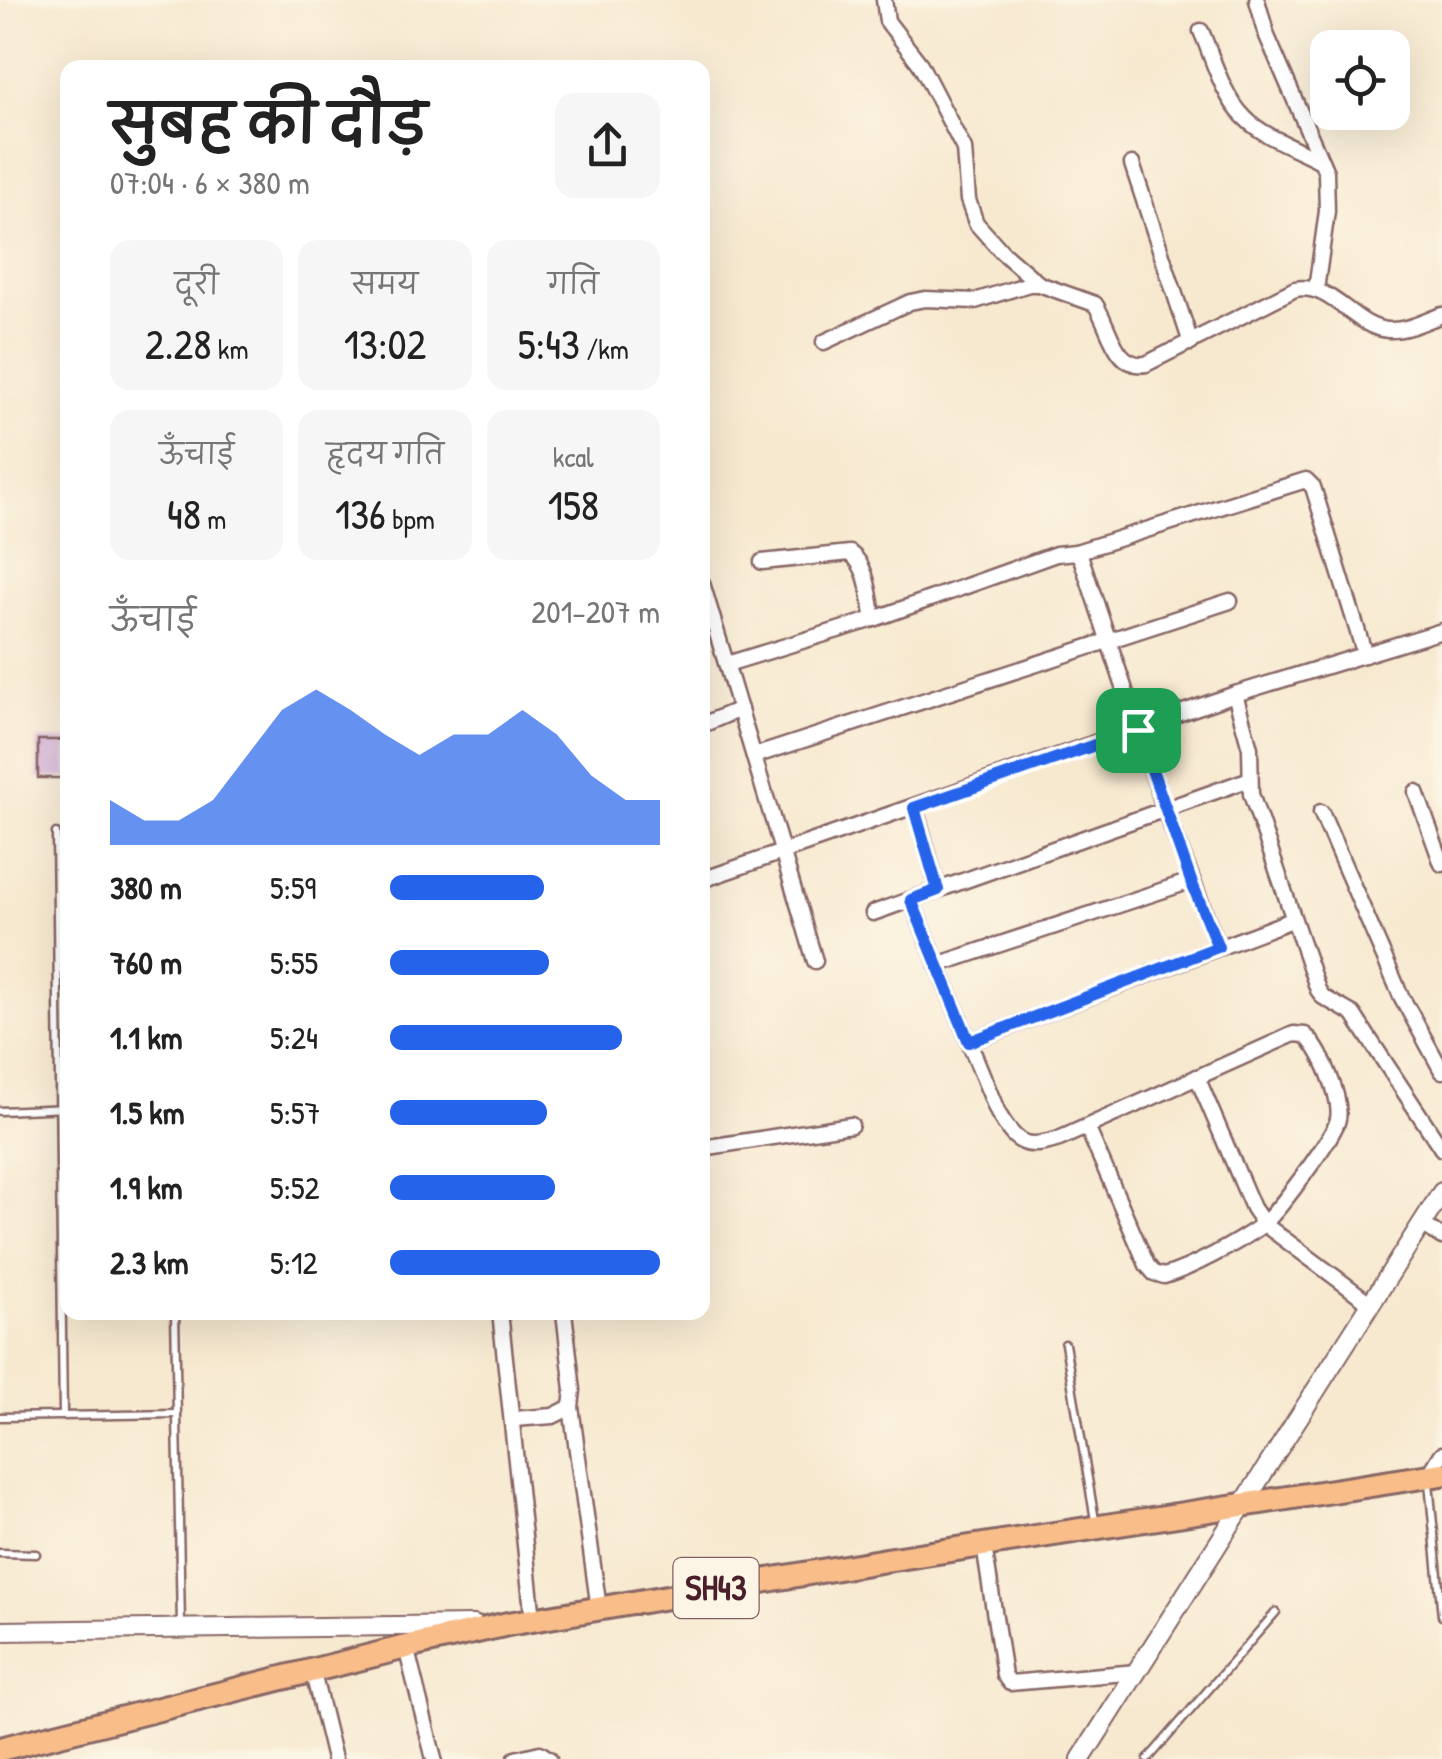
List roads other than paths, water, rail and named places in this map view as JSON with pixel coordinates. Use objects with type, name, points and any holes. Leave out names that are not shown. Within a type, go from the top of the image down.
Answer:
[{"type":"main road","name":"SH43","points":[[0,1749],[34,1750],[406,1647],[508,1624],[1435,1475]]},
{"type":"street","points":[[884,0],[888,21],[920,64],[964,149],[968,200],[976,223],[1002,252],[1040,284]]},
{"type":"street","points":[[1257,0],[1267,36],[1321,161],[1329,191],[1316,290]]},
{"type":"street","points":[[1201,30],[1242,116],[1321,161]]},
{"type":"street","points":[[1132,164],[1191,343]]},
{"type":"street","points":[[824,342],[910,302],[975,301],[1029,284],[1040,284],[1095,304],[1128,363],[1146,364],[1295,290],[1316,290],[1379,328],[1407,328],[1442,315]]},
{"type":"street","points":[[726,664],[874,619],[1056,554],[1076,552],[1306,480],[1313,487],[1364,654]]},
{"type":"street","points":[[1076,552],[1165,810],[1218,947]]},
{"type":"street","points":[[762,562],[850,553],[864,571],[874,619]]},
{"type":"street","points":[[754,756],[1230,602]]},
{"type":"street","points":[[710,628],[726,664],[786,852],[815,961]]},
{"type":"street","points":[[710,877],[1236,694],[1442,630]]},
{"type":"street","points":[[1236,694],[1250,748],[1255,807],[1318,990],[1352,1014],[1442,1149]]},
{"type":"street","points":[[710,722],[740,709]]},
{"type":"street","points":[[873,913],[1250,779]]},
{"type":"street","points":[[1416,792],[1442,864]]},
{"type":"street","points":[[914,808],[938,890]]},
{"type":"street","points":[[1321,812],[1400,996],[1442,1071]]},
{"type":"street","points":[[936,965],[1191,881]]},
{"type":"street","points":[[911,900],[998,1113],[1009,1132],[1022,1143],[1037,1146],[1087,1127],[1294,1034],[1305,1034],[1320,1052],[1336,1098],[1338,1121],[1328,1142],[1264,1224],[1164,1276],[1146,1265],[1087,1127]]},
{"type":"street","points":[[969,1042],[1292,920]]},
{"type":"street","points":[[1196,1078],[1253,1208],[1264,1224],[1371,1304]]},
{"type":"street","points":[[710,1147],[851,1125]]},
{"type":"street","points":[[1087,1757],[1442,1192]]},
{"type":"street","points":[[1422,1224],[1442,1237]]},
{"type":"street","points":[[501,1320],[534,1620]]},
{"type":"street","points":[[565,1320],[573,1390],[571,1408],[599,1609]]},
{"type":"street","points":[[514,1419],[553,1416],[571,1408]]},
{"type":"street","points":[[1435,1475],[1442,1454]]},
{"type":"street","points":[[984,1546],[1004,1674],[1010,1683],[1137,1672]]},
{"type":"street","points":[[0,1631],[508,1624]]},
{"type":"street","points":[[406,1647],[434,1759]]},
{"type":"street","points":[[313,1673],[334,1759]]},
{"type":"street","points":[[515,1759],[540,1752],[549,1759]]},
{"type":"lane","points":[[56,833],[60,970]]},
{"type":"lane","points":[[0,1111],[60,1108]]},
{"type":"lane","points":[[63,1320],[63,1416]]},
{"type":"lane","points":[[176,1320],[182,1627]]},
{"type":"lane","points":[[1065,1344],[1096,1527]]},
{"type":"lane","points":[[0,1417],[177,1414]]},
{"type":"lane","points":[[1435,1475],[1442,1616]]},
{"type":"lane","points":[[0,1553],[36,1554]]},
{"type":"lane","points":[[1148,1759],[1276,1612]]}]
